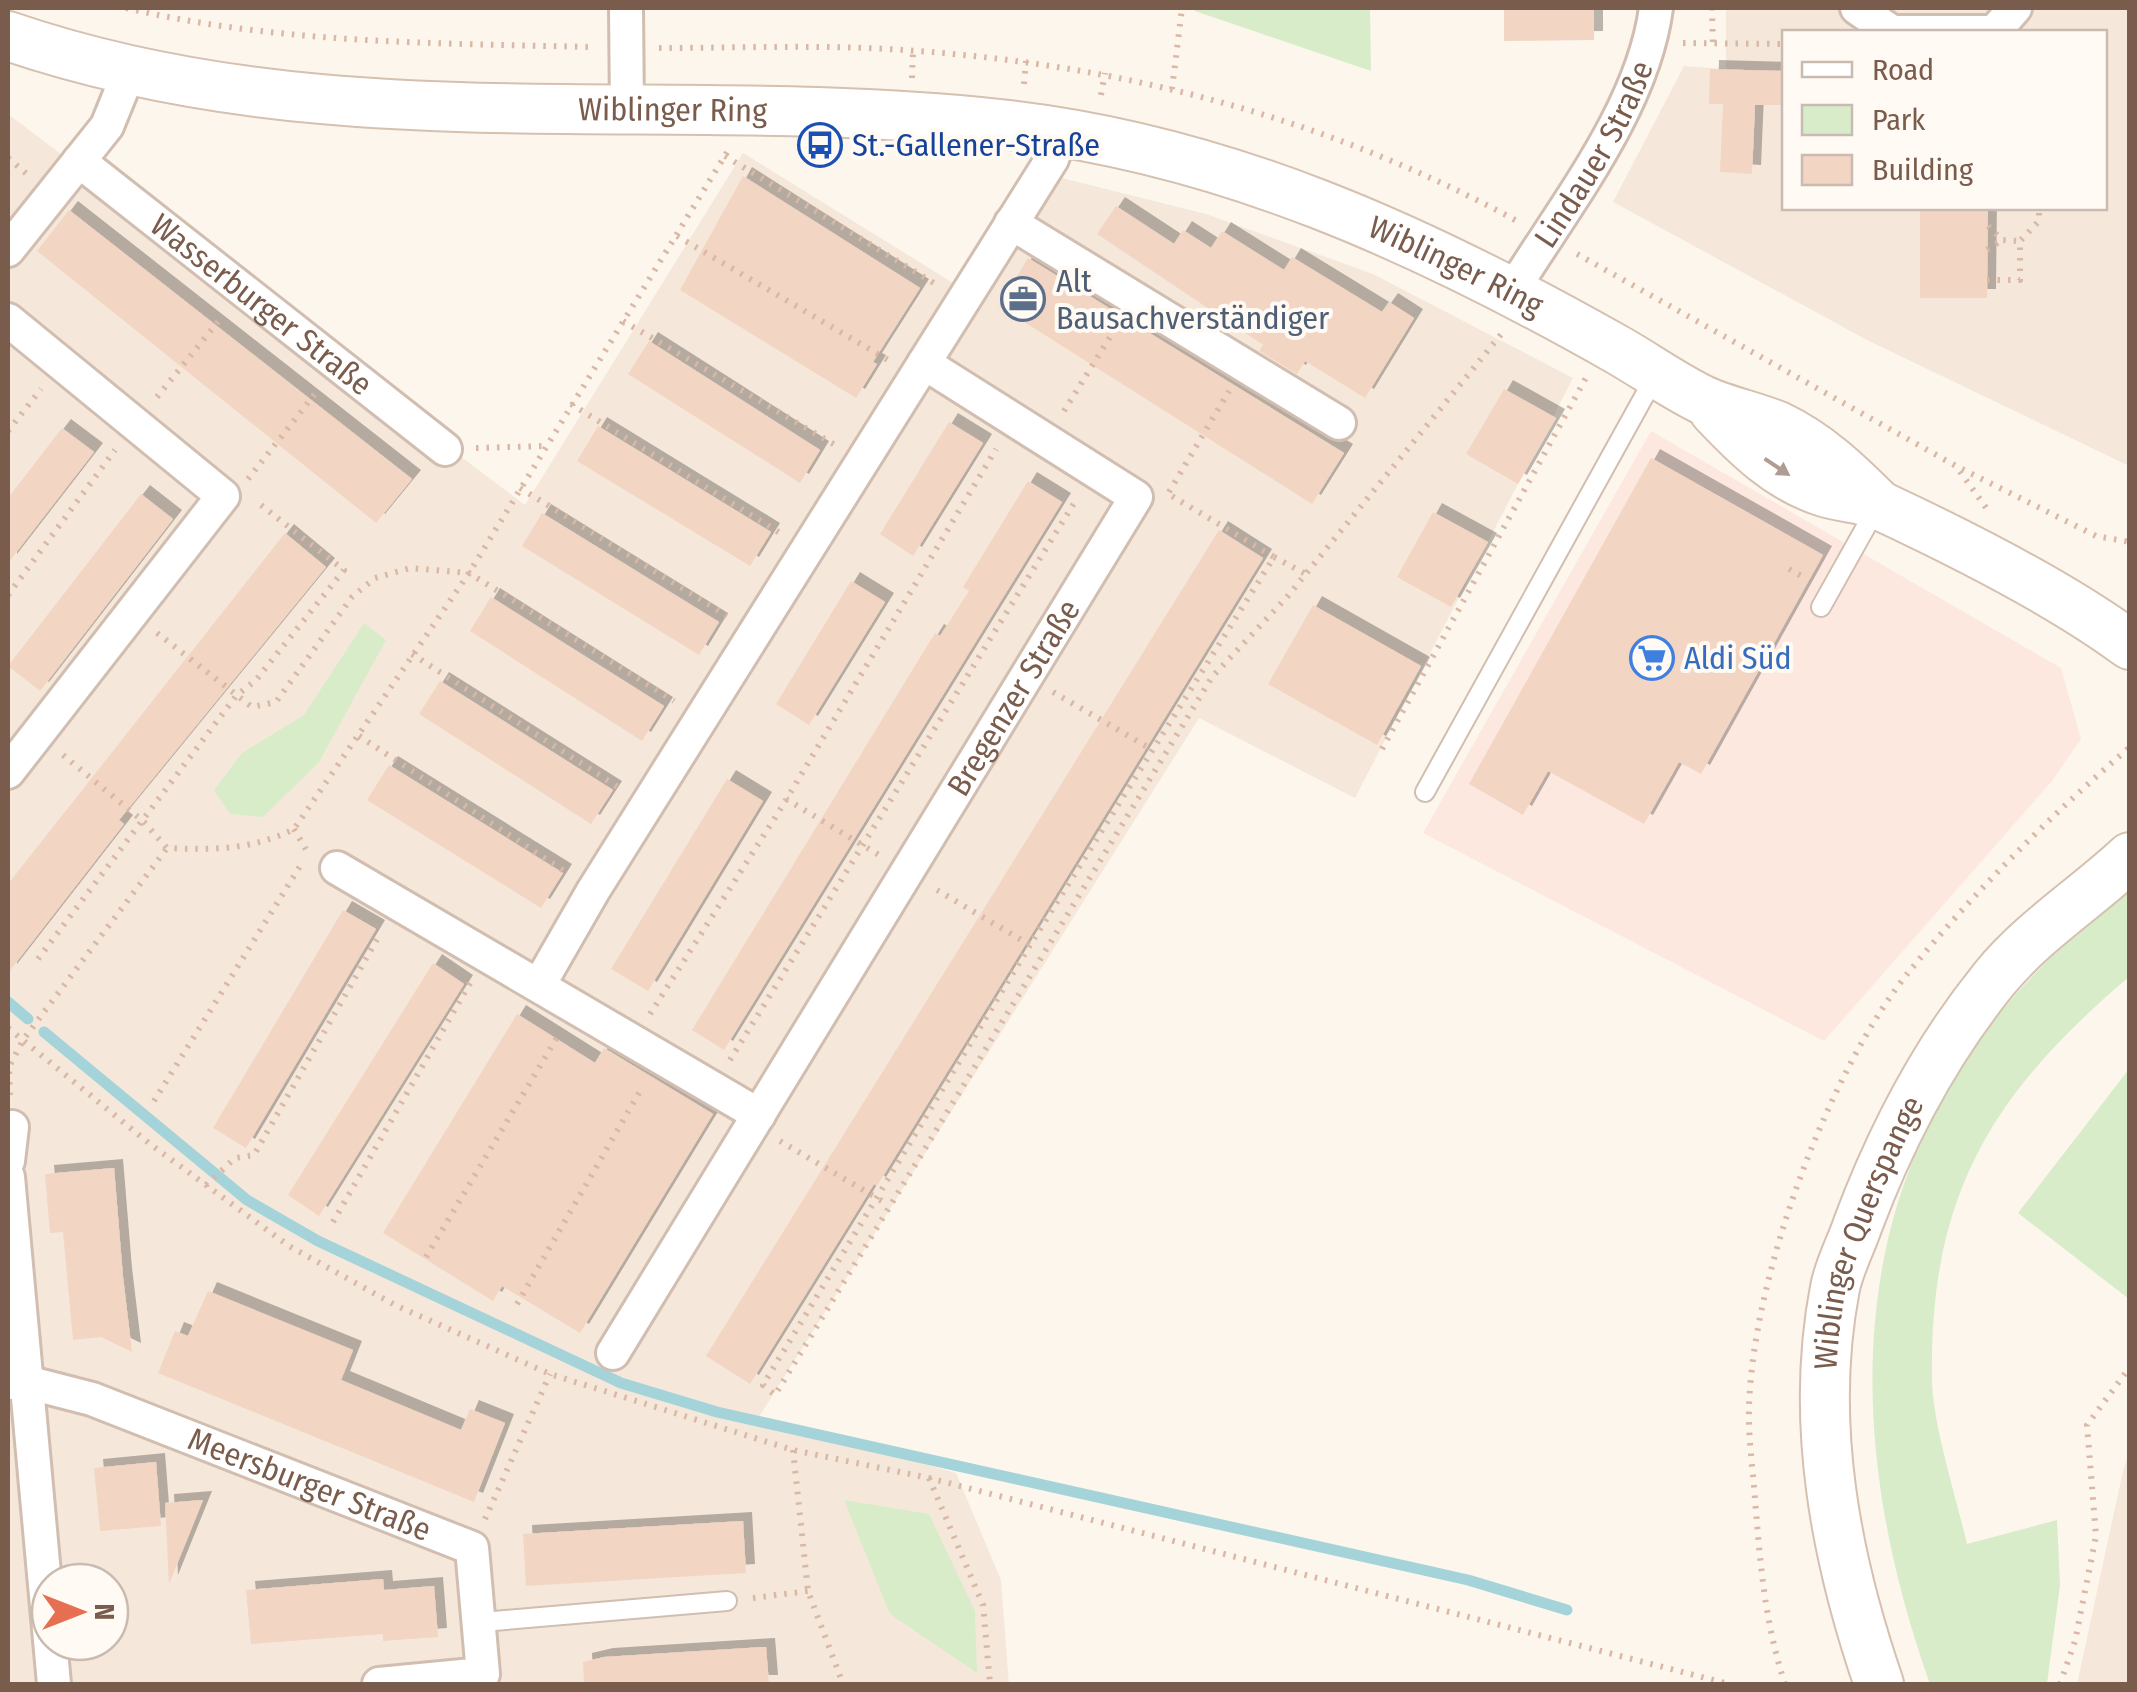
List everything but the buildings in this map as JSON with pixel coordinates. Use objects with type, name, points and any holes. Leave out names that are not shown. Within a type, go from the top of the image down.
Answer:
[{"type":"street","points":[[626,8],[626,111]]},
{"type":"street","name":"Lindauer Straße","points":[[1521,295],[1638,83],[1652,43],[1656,8]]},
{"type":"street","points":[[1857,8],[1889,30]]},
{"type":"street","points":[[1996,30],[2015,8]]},
{"type":"street","name":"Wiblinger Ring","points":[[8,36],[129,72],[238,93],[352,105],[910,117],[1072,112],[1148,149],[1293,193],[1391,231],[1521,295],[1651,384],[1705,401],[1742,441],[1790,476],[1826,492],[1879,505],[2118,631]]},
{"type":"street","points":[[8,250],[118,107],[129,72]]},
{"type":"street","points":[[539,985],[593,890],[1052,160],[1072,112]]},
{"type":"street","name":"Wasserburger Straße","points":[[79,161],[445,449]]},
{"type":"street","points":[[1011,224],[1339,423]]},
{"type":"street","points":[[8,320],[135,424],[232,492],[25,737],[8,772]]},
{"type":"street","points":[[919,369],[1014,418],[1095,470],[1152,495]]},
{"type":"street","name":"Bregenzer Straße","points":[[612,1353],[1026,676],[1152,495]]},
{"type":"street","name":"Wiblinger Querspange","points":[[1879,1684],[1841,1558],[1830,1484],[1825,1403],[1835,1287],[1900,1120],[1950,1039],[2006,966],[2068,907],[2128,859]]},
{"type":"street","points":[[337,868],[712,1088],[756,1120]]},
{"type":"street","points":[[8,1161],[12,1127]]},
{"type":"street","points":[[8,1177],[17,1382],[54,1684]]},
{"type":"street","name":"Meersburger Straße","points":[[17,1382],[92,1399],[472,1548],[482,1622],[483,1679],[379,1684]]},
{"type":"lane","points":[[1424,792],[1651,384]]},
{"type":"lane","points":[[1821,607],[1879,505]]},
{"type":"lane","points":[[482,1622],[727,1602]]},
{"type":"path","points":[[1172,90],[1182,8]]},
{"type":"path","points":[[1712,8],[1713,44]]},
{"type":"path","points":[[1652,43],[1782,44]]},
{"type":"path","points":[[1026,61],[1024,84],[1042,86]]},
{"type":"path","points":[[1072,112],[1102,96],[1106,73]]},
{"type":"path","points":[[25,737],[144,822],[167,848],[239,848],[266,843],[294,829],[468,572],[733,142],[718,141]]},
{"type":"path","points":[[725,156],[963,301]]},
{"type":"path","points":[[1987,280],[2020,280],[2020,241],[2039,221],[2039,210]]},
{"type":"path","points":[[1988,226],[2002,240]]},
{"type":"path","points":[[677,236],[919,369]]},
{"type":"path","points":[[1987,250],[2002,240],[2020,241]]},
{"type":"path","points":[[8,595],[135,424],[244,290]]},
{"type":"path","points":[[1274,557],[1030,945],[763,1385],[775,1395],[1212,678],[1304,573],[1521,295]]},
{"type":"path","points":[[1047,438],[1134,299]]},
{"type":"path","points":[[623,321],[862,461]]},
{"type":"path","points":[[8,431],[60,364]]},
{"type":"path","points":[[38,959],[236,696],[256,680],[344,570],[232,492],[338,364]]},
{"type":"path","points":[[1243,366],[1152,495],[1304,573]]},
{"type":"path","points":[[1382,749],[1592,366],[1651,384]]},
{"type":"path","points":[[571,404],[806,550]]},
{"type":"path","points":[[516,1304],[646,1050],[786,799],[1014,418]]},
{"type":"path","points":[[445,449],[545,446]]},
{"type":"path","points":[[1956,466],[2096,536],[2130,542]]},
{"type":"path","points":[[712,1088],[1095,470]]},
{"type":"path","points":[[520,488],[754,632]]},
{"type":"path","points":[[132,613],[252,707],[276,702],[352,597],[375,578],[410,568],[468,572],[700,718]]},
{"type":"path","points":[[412,654],[647,806]]},
{"type":"path","points":[[1026,676],[1151,750]]},
{"type":"path","points":[[359,736],[593,890]]},
{"type":"path","points":[[786,799],[1030,945]]},
{"type":"path","points":[[12,1127],[8,1066],[23,1040],[167,848]]},
{"type":"path","points":[[154,1101],[308,853]]},
{"type":"path","points":[[206,1185],[235,1158],[254,1156],[398,902]]},
{"type":"path","points":[[333,1222],[486,956]]},
{"type":"path","points":[[426,1257],[575,1007]]},
{"type":"path","points":[[8,1028],[289,1246],[395,1306],[550,1374],[793,1450],[928,1478],[1728,1684]]},
{"type":"path","points":[[756,1120],[888,1204]]},
{"type":"path","points":[[2060,1684],[2075,1641],[2096,1536],[2087,1425],[2130,1367]]},
{"type":"path","points":[[472,1548],[550,1374]]},
{"type":"path","points":[[793,1450],[808,1591],[843,1684]]},
{"type":"path","points":[[928,1478],[983,1605],[990,1684]]},
{"type":"path","points":[[727,1602],[808,1591]]},
{"type":"shaded area","points":[[1726,8],[2129,8],[2129,466],[1869,341],[1613,202],[1684,66],[1726,69]]},
{"type":"shaded area","points":[[8,114],[525,505],[743,153],[984,302],[1062,178],[1206,214],[1373,274],[1573,378],[1355,798],[1199,718],[759,1417],[956,1473],[1001,1580],[1009,1684],[8,1684]]},
{"type":"shaded area","points":[[1651,431],[2061,668],[2081,739],[2052,781],[1824,1041],[1423,833]]},
{"type":"shaded area","points":[[2129,1452],[2129,1684],[2077,1684],[2123,1471]]},
{"type":"green space","points":[[1370,8],[1371,71],[1195,11]]},
{"type":"green space","points":[[364,623],[386,640],[319,762],[263,817],[230,814],[214,790],[242,753],[304,715]]},
{"type":"green space","points":[[2129,892],[2129,977],[2040,1063],[1978,1152],[1957,1202],[1942,1255],[1934,1314],[1933,1397],[1967,1544],[2057,1520],[2060,1585],[2047,1684],[1930,1684],[1896,1571],[1877,1460],[1873,1353],[1886,1249],[1917,1151],[1967,1058],[2037,971]]},
{"type":"green space","points":[[2130,1070],[2129,1299],[2018,1213]]},
{"type":"green space","points":[[844,1500],[929,1514],[975,1611],[977,1673],[890,1614]]},
{"type":"waterway","points":[[8,1002],[28,1019]]},
{"type":"waterway","points":[[44,1032],[247,1200],[318,1241],[621,1383],[717,1412],[1468,1580],[1567,1610]]},
{"type":"place","name":"St.-Gallener-Straße","points":[[820,145]]},
{"type":"place","name":"Alt Bausachverständiger","points":[[1023,299]]},
{"type":"place","name":"Aldi Süd","points":[[1652,658]]}]
